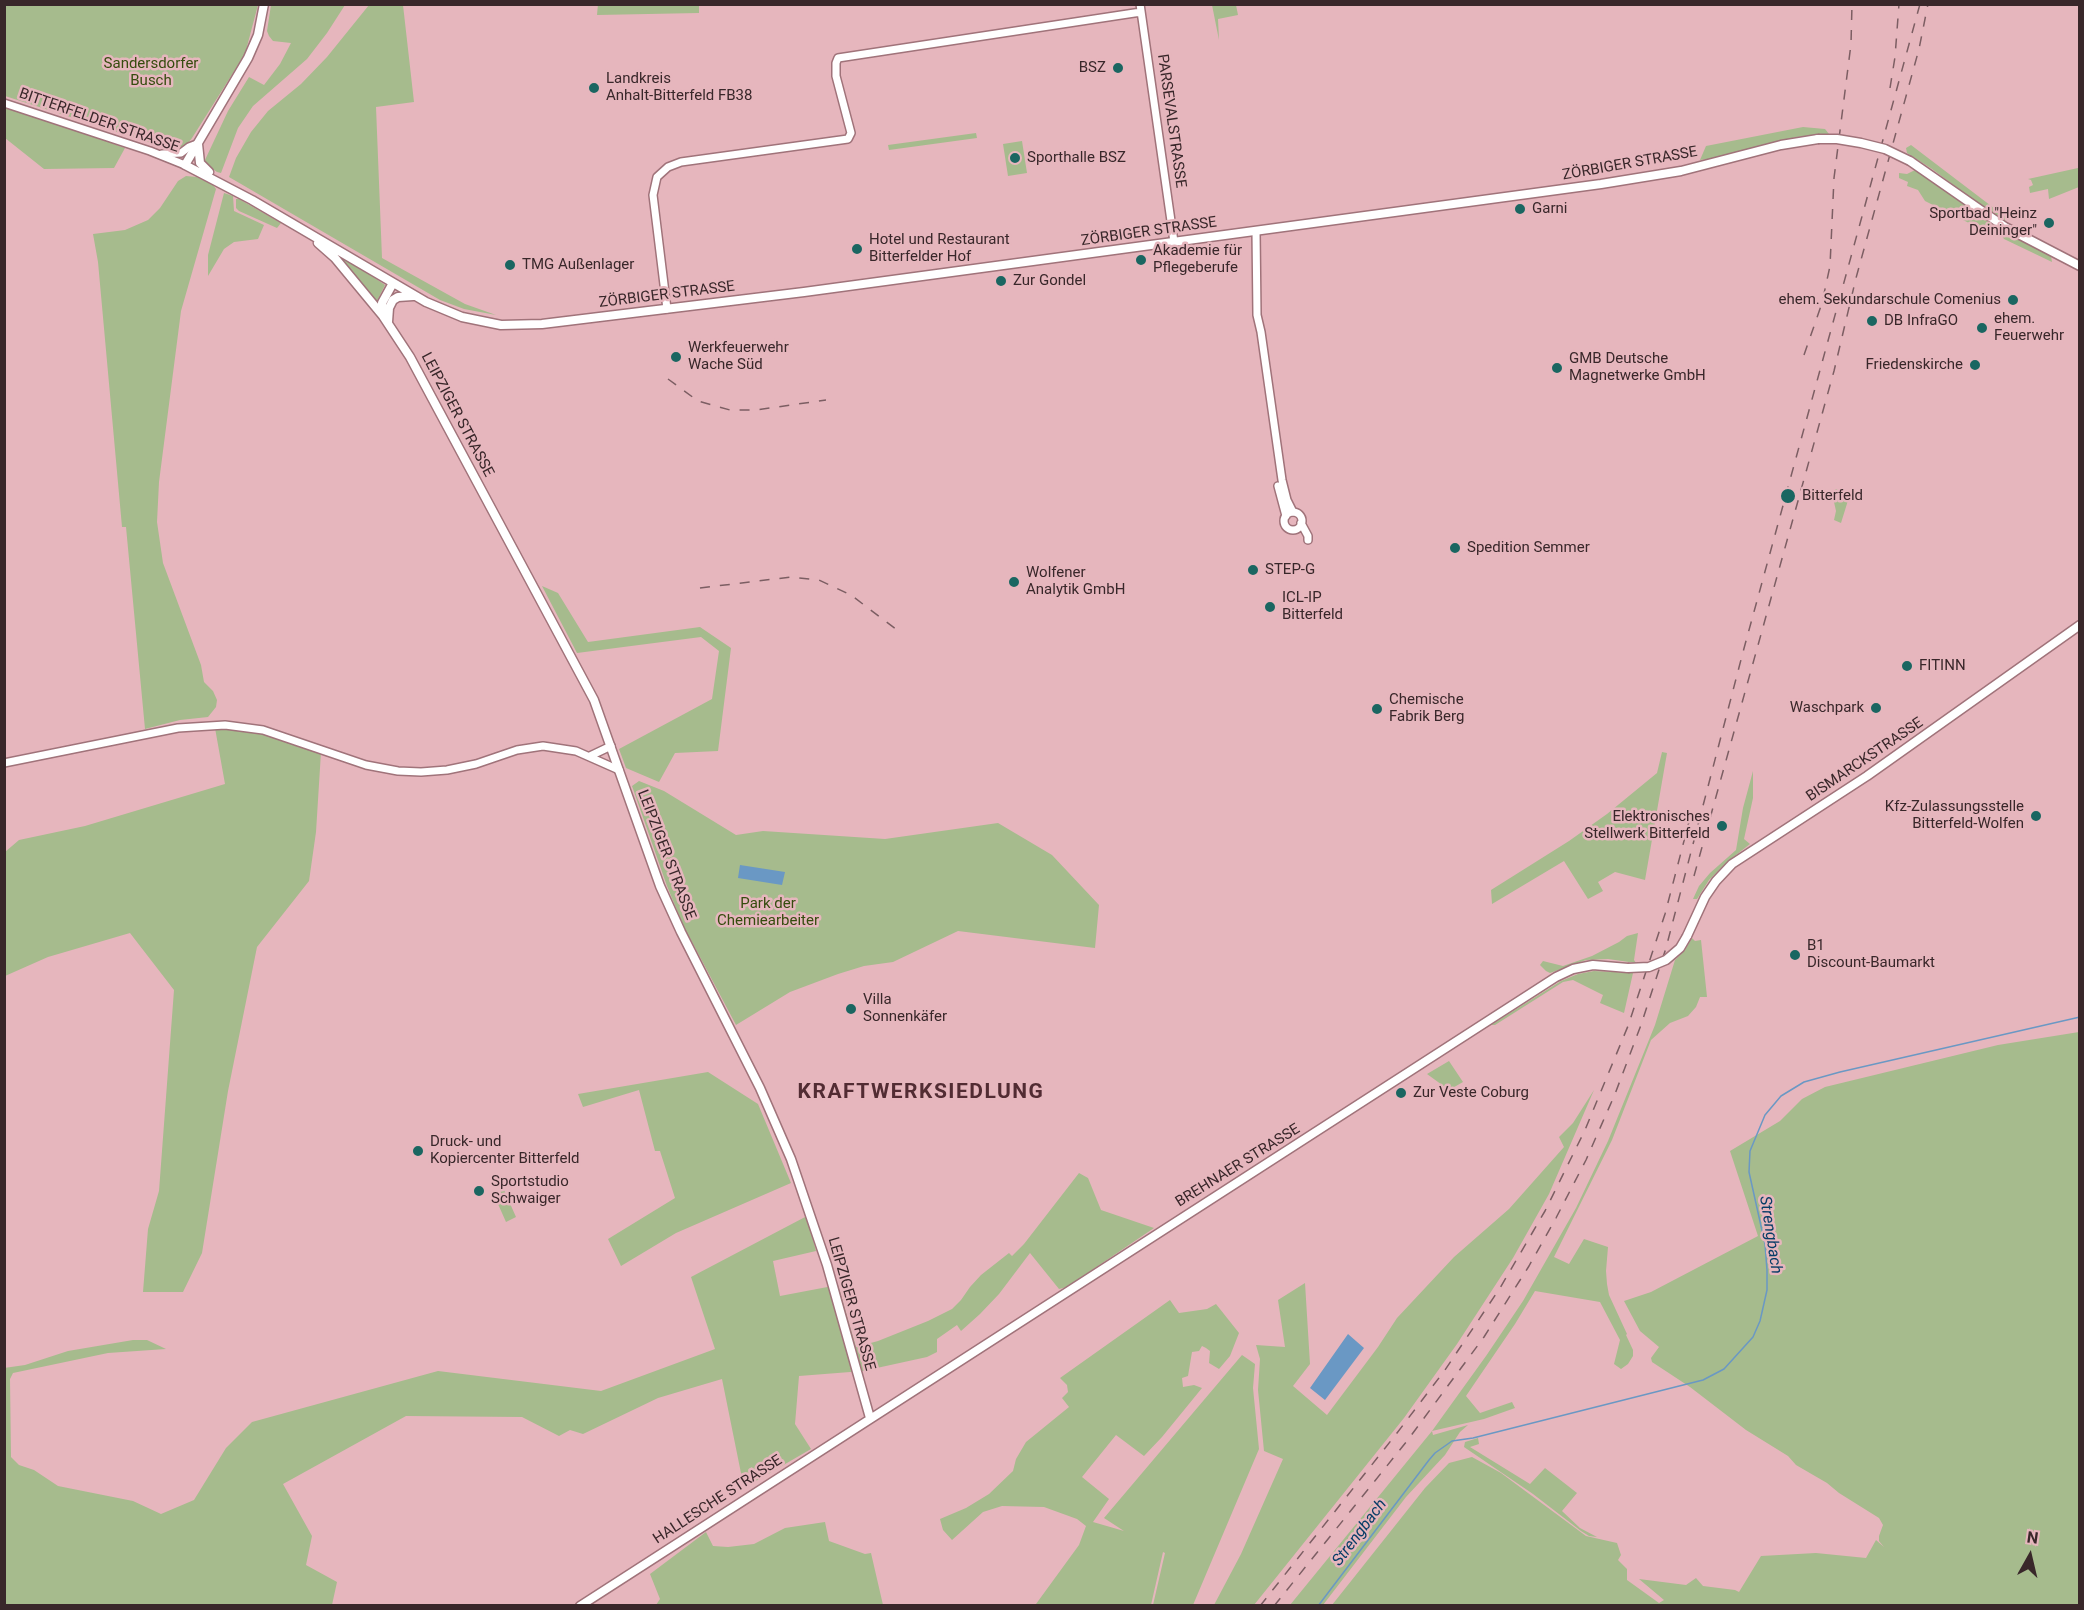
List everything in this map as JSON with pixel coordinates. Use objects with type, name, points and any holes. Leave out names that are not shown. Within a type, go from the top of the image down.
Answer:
[{"type":"main road","points":[[264,4],[258,35],[248,58],[185,165],[229,187],[300,228]]},
{"type":"main road","name":"ZÖRBIGER STRASSE","points":[[300,228],[438,308],[485,323],[510,326],[533,325],[1174,242],[1654,176],[1723,161],[1790,142],[1837,139],[1885,149],[1910,161],[2012,231],[2079,266]]},
{"type":"main road","points":[[197,143],[200,163],[214,179]]},
{"type":"main road","name":"LEIPZIGER STRASSE","points":[[300,228],[306,236],[335,258],[386,319],[420,374],[592,694],[660,886],[780,1133],[819,1239],[870,1418]]},
{"type":"main road","points":[[386,319],[382,303],[393,283]]},
{"type":"main road","points":[[386,319],[393,300],[398,297],[414,296]]},
{"type":"main road","name":"BISMARCKSTRASSE","points":[[1628,968],[1649,967],[1666,960],[1680,948],[1705,897],[1732,864],[1896,756],[2079,625]]},
{"type":"main road","name":"BREHNAER STRASSE","points":[[870,1418],[1556,977],[1579,967],[1593,965],[1628,968]]},
{"type":"main road","name":"HALLESCHE STRASSE","points":[[580,1605],[870,1418]]},
{"type":"street","points":[[667,309],[653,195],[657,177],[668,166],[681,162],[842,141],[850,138],[850,129],[836,76],[838,58],[1140,8]]},
{"type":"street","name":"PARSEVALSTRASSE","points":[[1140,8],[1174,242]]},
{"type":"street","name":"BITTERFELDER STRASSE","points":[[4,103],[185,165]]},
{"type":"street","points":[[160,155],[179,153],[197,143]]},
{"type":"street","points":[[1256,231],[1257,333],[1279,487],[1290,514]]},
{"type":"street","points":[[1290,514],[1300,516],[1299,526],[1290,528],[1286,526],[1285,522],[1290,514]]},
{"type":"street","points":[[4,763],[181,728],[225,725],[248,727],[276,734],[366,765],[408,772],[447,771],[517,750],[536,747],[556,747],[590,756],[619,770]]},
{"type":"street","points":[[590,756],[611,746]]},
{"type":"green space","points":[[598,4],[699,5],[699,13],[597,15]]},
{"type":"green space","name":"Sandersdorfer Busch","points":[[5,5],[258,5],[245,54],[192,138],[185,147],[167,148],[5,96]]},
{"type":"green space","points":[[271,5],[345,5],[307,59],[253,106],[238,128],[221,173],[217,172],[207,165],[205,160],[228,111],[249,77],[264,85],[280,64],[291,43],[273,41],[269,36],[267,31]]},
{"type":"green space","points":[[369,5],[403,5],[414,102],[376,107],[382,258],[465,304],[496,315],[464,309],[440,300],[229,177],[236,158],[251,132],[268,111],[301,84],[327,57]]},
{"type":"green space","points":[[1212,5],[1236,5],[1238,15],[1218,19],[1219,40]]},
{"type":"green space","points":[[4,106],[125,148],[114,168],[44,169],[5,138]]},
{"type":"green space","points":[[1803,127],[1825,129],[1829,134],[1796,137],[1722,157],[1700,160],[1706,146]]},
{"type":"green space","points":[[976,133],[977,138],[889,150],[888,145]]},
{"type":"green space","name":"Sporthalle BSZ","points":[[1022,141],[1027,173],[1008,176],[1003,144]]},
{"type":"green space","points":[[1911,145],[2003,215],[2007,211],[2008,220],[2002,221],[1907,153],[1906,148]]},
{"type":"green space","points":[[2078,168],[2079,187],[2049,199],[2048,189],[2030,193],[2029,187],[2033,185],[2028,179]]},
{"type":"green space","points":[[1915,170],[2004,232],[2051,256],[2052,262],[1925,201],[1918,190],[1907,186],[1908,182],[1899,178],[1899,173],[1907,174]]},
{"type":"green space","points":[[186,176],[197,177],[216,189],[181,311],[159,482],[157,522],[163,563],[201,665],[204,682],[213,691],[217,700],[216,707],[208,717],[180,720],[145,729],[126,527],[122,527],[98,262],[93,234],[125,230],[148,220],[160,208],[178,181]]},
{"type":"green space","points":[[224,193],[233,196],[234,211],[264,225],[258,239],[234,242],[224,249],[208,276],[208,255]]},
{"type":"green space","points":[[236,199],[281,223],[277,228],[239,211],[236,208]]},
{"type":"green space","points":[[331,248],[385,285],[375,305]]},
{"type":"green space","points":[[1836,489],[1850,494],[1841,523],[1834,520],[1836,511],[1831,499]]},
{"type":"green space","points":[[542,586],[558,593],[588,642],[700,627],[731,648],[718,751],[675,753],[659,782],[626,768],[619,749],[712,699],[719,651],[701,637],[577,653]]},
{"type":"green space","points":[[215,728],[246,730],[274,736],[321,752],[316,832],[309,881],[257,947],[228,1091],[202,1253],[183,1292],[143,1292],[148,1229],[159,1191],[174,990],[130,933],[48,957],[5,976],[5,852],[19,840],[85,826],[225,784]]},
{"type":"green space","points":[[1662,752],[1667,753],[1645,880],[1615,872],[1598,882],[1603,891],[1588,899],[1564,861],[1492,904],[1491,890],[1569,841],[1607,814],[1657,773]]},
{"type":"green space","points":[[1753,771],[1753,798],[1744,839],[1750,844],[1727,862],[1709,880],[1697,899],[1693,899],[1699,886],[1710,873],[1736,850],[1743,808]]},
{"type":"green space","name":"Park der Chemiearbeiter","points":[[639,781],[664,791],[736,835],[763,831],[885,839],[998,823],[1052,855],[1099,905],[1095,948],[958,931],[893,962],[864,966],[790,992],[736,1025],[683,925],[667,886],[632,786]]},
{"type":"green space","points":[[1638,933],[1634,960],[1636,963],[1608,959],[1586,960],[1550,973],[1540,965],[1543,961],[1563,966],[1592,956],[1627,936]]},
{"type":"green space","points":[[1692,938],[1695,941],[1701,940],[1707,997],[1700,997],[1696,1007],[1688,1016],[1670,1023],[1651,1040],[1612,1140],[1554,1257],[1569,1264],[1584,1239],[1608,1247],[1606,1271],[1609,1295],[1627,1334],[1633,1356],[1621,1369],[1614,1364],[1620,1340],[1600,1302],[1535,1291],[1466,1396],[1480,1413],[1512,1402],[1515,1408],[1484,1419],[1432,1431],[1523,1301],[1576,1208],[1608,1141],[1655,1025],[1675,960]]},
{"type":"green space","points":[[1594,971],[1633,973],[1624,1013],[1600,1003],[1603,995],[1573,980],[1563,982],[1495,1025],[1491,1025],[1561,981]]},
{"type":"green space","points":[[2079,1032],[2079,1605],[1332,1605],[1425,1488],[1449,1463],[1472,1457],[1501,1473],[1586,1536],[1617,1543],[1621,1555],[1618,1560],[1627,1569],[1627,1580],[1659,1603],[1664,1600],[1639,1579],[1686,1585],[1696,1578],[1703,1586],[1739,1592],[1761,1556],[1816,1553],[1866,1558],[1876,1540],[1884,1547],[1879,1541],[1883,1525],[1879,1518],[1796,1465],[1788,1456],[1746,1430],[1690,1387],[1652,1362],[1651,1358],[1659,1347],[1640,1331],[1624,1301],[1651,1292],[1758,1236],[1730,1151],[1780,1121],[1802,1099],[1825,1087],[1998,1045]]},
{"type":"green space","points":[[1449,1061],[1463,1082],[1449,1090],[1427,1074]]},
{"type":"green space","points":[[708,1072],[758,1104],[791,1183],[676,1233],[621,1266],[608,1239],[675,1198],[660,1151],[655,1151],[639,1090],[583,1107],[578,1094]]},
{"type":"green space","points":[[1594,1090],[1549,1194],[1513,1258],[1457,1344],[1404,1418],[1254,1605],[1214,1605],[1241,1554],[1283,1459],[1264,1451],[1258,1390],[1260,1359],[1256,1345],[1285,1347],[1278,1300],[1305,1283],[1310,1364],[1293,1386],[1327,1415],[1397,1318],[1454,1257],[1509,1209],[1564,1147],[1559,1137],[1573,1123]]},
{"type":"green space","points":[[1079,1173],[1088,1178],[1101,1210],[1154,1228],[1067,1287],[1059,1289],[1030,1253],[999,1294],[980,1314],[961,1331],[957,1325],[937,1339],[937,1352],[927,1357],[863,1371],[799,1376],[795,1424],[811,1449],[744,1488],[722,1379],[658,1398],[583,1434],[570,1430],[559,1436],[522,1417],[406,1416],[283,1484],[312,1536],[306,1565],[337,1582],[332,1605],[5,1605],[4,1368],[25,1365],[68,1351],[133,1340],[147,1340],[166,1349],[108,1353],[13,1373],[10,1379],[11,1457],[19,1465],[34,1470],[58,1486],[133,1501],[161,1514],[194,1500],[226,1448],[252,1422],[438,1371],[601,1391],[715,1349],[691,1277],[807,1216],[816,1251],[773,1261],[780,1296],[838,1285],[856,1347],[878,1341],[952,1309],[981,1275],[1009,1253],[1012,1256],[1024,1244]]},
{"type":"green space","points":[[504,1190],[516,1217],[506,1222],[494,1195]]},
{"type":"green space","points":[[1170,1300],[1179,1313],[1207,1309],[1216,1304],[1239,1333],[1230,1356],[1219,1369],[1209,1363],[1210,1351],[1206,1348],[1202,1346],[1199,1351],[1192,1352],[1188,1376],[1182,1378],[1183,1387],[1194,1385],[1202,1388],[1162,1437],[1144,1456],[1116,1435],[1082,1477],[1109,1499],[1093,1522],[1124,1531],[1104,1518],[1242,1355],[1255,1364],[1253,1388],[1259,1449],[1193,1605],[1153,1605],[1165,1553],[1163,1552],[1151,1605],[1043,1606],[1036,1604],[1079,1545],[1086,1526],[1077,1519],[1044,1507],[1002,1506],[983,1512],[952,1540],[943,1530],[940,1519],[966,1508],[989,1494],[1013,1471],[1016,1459],[1026,1442],[1069,1407],[1062,1398],[1068,1392],[1067,1385],[1060,1378]]},
{"type":"green space","points":[[1468,1425],[1460,1432],[1445,1455],[1406,1497],[1323,1605],[1290,1605],[1432,1431],[1433,1435]]},
{"type":"green space","points":[[1478,1438],[1479,1444],[1470,1447],[1530,1484],[1545,1468],[1577,1493],[1562,1511],[1580,1528],[1597,1537],[1589,1536],[1581,1531],[1533,1494],[1464,1447],[1465,1442]]},
{"type":"green space","points":[[825,1522],[829,1541],[865,1554],[871,1553],[883,1605],[656,1605],[660,1599],[650,1574],[706,1532],[713,1546],[728,1547],[754,1544],[785,1528]]},
{"type":"water","points":[[740,865],[785,872],[782,885],[738,878]]},
{"type":"water","points":[[1348,1334],[1364,1348],[1325,1400],[1310,1388]]},
{"type":"waterway","name":"Strengbach","points":[[1318,1606],[1429,1460],[1452,1441],[1473,1438],[1703,1380],[1724,1369],[1753,1337],[1760,1321],[1767,1290],[1765,1244],[1749,1172],[1750,1151],[1765,1115],[1781,1096],[1804,1082],[1840,1072],[2080,1017]]},
{"type":"railway","points":[[1804,355],[1822,303],[1830,266],[1834,178],[1851,44],[1852,4]]},
{"type":"railway","points":[[1890,88],[1899,4]]},
{"type":"railway","points":[[1274,1606],[1407,1441],[1484,1337],[1556,1218],[1586,1160],[1615,1094],[1666,948],[1743,652],[1920,4]]},
{"type":"railway","points":[[1694,876],[1834,371],[1856,278],[1919,49],[1928,4]]},
{"type":"railway","points":[[668,379],[698,401],[730,410],[756,410],[826,400]]},
{"type":"railway","points":[[700,588],[791,577],[819,580],[851,595],[901,633]]},
{"type":"railway","points":[[1260,1606],[1445,1370],[1500,1288],[1545,1211],[1585,1130],[1628,1026],[1665,914],[1691,814]]},
{"type":"place","name":"BSZ","points":[[1118,68]]},
{"type":"place","name":"Landkreis Anhalt-Bitterfeld FB38","points":[[594,88]]},
{"type":"place","name":"Sporthalle BSZ","points":[[1015,158]]},
{"type":"place","name":"Garni","points":[[1520,209]]},
{"type":"place","name":"Sportbad \"Heinz Deininger\"","points":[[2049,223]]},
{"type":"place","name":"Hotel und Restaurant Bitterfelder Hof","points":[[857,249]]},
{"type":"place","name":"Akademie für Pflegeberufe","points":[[1141,260]]},
{"type":"place","name":"TMG Außenlager","points":[[510,265]]},
{"type":"place","name":"Zur Gondel","points":[[1001,281]]},
{"type":"place","name":"ehem. Sekundarschule Comenius","points":[[2013,300]]},
{"type":"place","name":"DB InfraGO","points":[[1872,321]]},
{"type":"place","name":"ehem. Feuerwehr","points":[[1982,328]]},
{"type":"place","name":"Werkfeuerwehr Wache Süd","points":[[676,357]]},
{"type":"place","name":"Friedenskirche","points":[[1975,365]]},
{"type":"place","name":"GMB Deutsche Magnetwerke GmbH","points":[[1557,368]]},
{"type":"place","name":"Bitterfeld","points":[[1788,496]]},
{"type":"place","name":"Spedition Semmer","points":[[1455,548]]},
{"type":"place","name":"STEP-G","points":[[1253,570]]},
{"type":"place","name":"Wolfener Analytik GmbH","points":[[1014,582]]},
{"type":"place","name":"ICL-IP Bitterfeld","points":[[1270,607]]},
{"type":"place","name":"FITINN","points":[[1907,666]]},
{"type":"place","name":"Waschpark","points":[[1876,708]]},
{"type":"place","name":"Chemische Fabrik Berg","points":[[1377,709]]},
{"type":"place","name":"Kfz-Zulassungsstelle Bitterfeld-Wolfen","points":[[2036,816]]},
{"type":"place","name":"Elektronisches Stellwerk Bitterfeld","points":[[1722,826]]},
{"type":"place","name":"B1 Discount-Baumarkt","points":[[1795,955]]},
{"type":"place","name":"Villa Sonnenkäfer","points":[[851,1009]]},
{"type":"place","name":"Zur Veste Coburg","points":[[1401,1093]]},
{"type":"place","name":"Druck- und Kopiercenter Bitterfeld","points":[[418,1151]]},
{"type":"place","name":"Sportstudio Schwaiger","points":[[479,1191]]},
{"type":"district","name":"KRAFTWERKSIEDLUNG","points":[[921,1093]]}]
